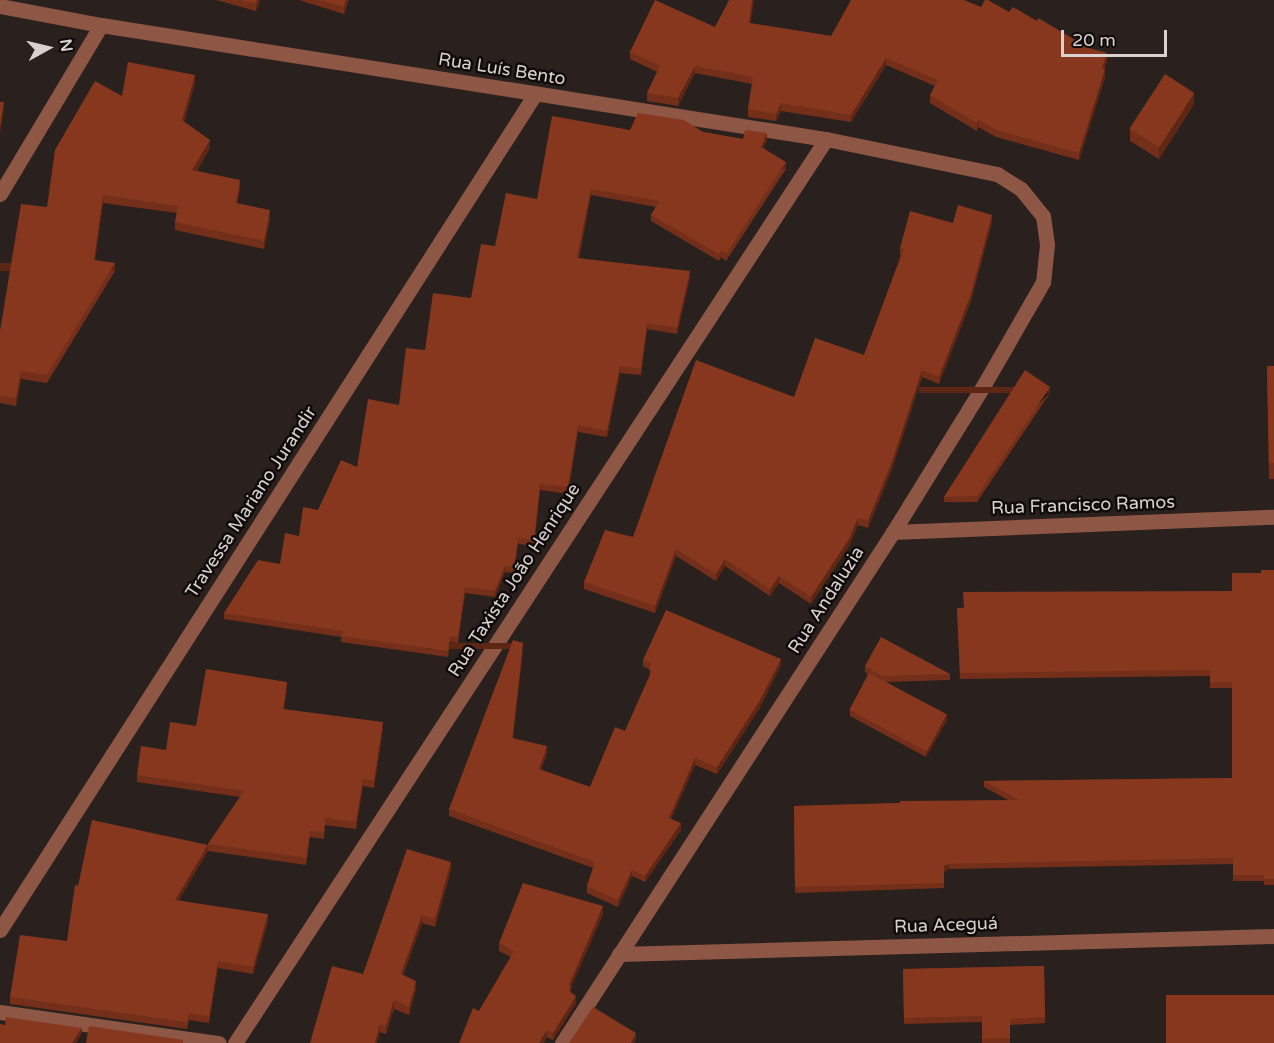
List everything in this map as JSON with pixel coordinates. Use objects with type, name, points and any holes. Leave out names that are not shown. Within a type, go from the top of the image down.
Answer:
[{"type":"street","name":"Rua Luís Bento","points":[[0,6],[101,25],[826,139],[997,174]]},
{"type":"street","points":[[0,194],[101,25]]},
{"type":"street","name":"Travessa Mariano Jurandir","points":[[0,930],[535,94]]},
{"type":"street","name":"Rua Taxista João Henrique","points":[[235,1043],[826,139]]},
{"type":"street","name":"Rua Andaluzia","points":[[562,1043],[893,532],[982,388],[1043,282],[1047,245],[1043,216],[1021,189],[997,174]]},
{"type":"street","name":"Rua Francisco Ramos","points":[[893,532],[1274,517]]},
{"type":"street","name":"Rua Aceguá","points":[[619,954],[1274,936]]},
{"type":"street","points":[[0,1012],[219,1043]]},
{"type":"building","points":[[241,0],[257,0],[256,4]]},
{"type":"building","points":[[321,0],[346,0],[344,7]]},
{"type":"building","points":[[655,0],[715,27],[729,0],[752,0],[749,23],[831,36],[851,0],[964,0],[981,7],[985,0],[988,0],[1009,12],[1013,7],[1037,21],[1038,18],[1089,48],[1107,53],[1102,68],[1105,69],[1079,153],[996,130],[978,119],[977,123],[930,95],[938,80],[886,58],[851,115],[781,103],[776,114],[748,109],[753,77],[695,66],[678,98],[647,93],[660,66],[630,52]]},
{"type":"building","points":[[128,62],[195,75],[182,120],[210,140],[192,170],[240,180],[236,203],[270,210],[264,241],[175,222],[178,206],[103,195],[94,260],[115,263],[47,375],[21,371],[16,398],[0,396],[0,331],[21,204],[47,207],[55,150],[95,81],[122,96]]},
{"type":"building","points":[[1165,74],[1194,93],[1159,148],[1130,129]]},
{"type":"building","points":[[0,102],[4,102],[0,127]]},
{"type":"building","points":[[638,113],[684,120],[703,132],[743,139],[745,130],[767,133],[761,147],[786,162],[726,254],[721,250],[719,254],[651,215],[659,201],[591,189],[577,258],[690,271],[677,328],[647,323],[641,369],[620,366],[607,431],[578,425],[568,487],[540,484],[534,540],[518,538],[514,567],[505,566],[495,591],[465,587],[458,637],[450,636],[448,651],[341,636],[343,631],[224,613],[258,560],[280,564],[285,533],[299,536],[303,507],[318,510],[341,460],[357,467],[368,399],[399,405],[406,348],[425,350],[433,293],[471,298],[481,244],[495,246],[506,193],[537,199],[552,116],[630,130]]},
{"type":"building","points":[[958,205],[992,215],[971,294],[939,377],[922,370],[892,462],[868,521],[858,518],[849,539],[811,597],[779,576],[770,589],[725,559],[716,574],[676,549],[655,606],[584,582],[605,530],[633,537],[696,360],[794,397],[815,338],[864,355],[904,249],[900,248],[910,211],[953,223]]},
{"type":"building","points":[[1267,366],[1274,366],[1274,463],[1269,463]]},
{"type":"building","points":[[1025,370],[1050,387],[977,496],[944,497]]},
{"type":"building","points":[[1261,570],[1274,570],[1274,879],[1264,879],[1264,875],[1233,875],[1233,858],[949,864],[944,866],[944,883],[795,887],[794,806],[900,803],[900,801],[1019,800],[984,781],[1232,778],[1232,682],[1210,682],[1210,670],[960,673],[957,608],[964,608],[963,592],[1232,591],[1232,573],[1261,573]]},
{"type":"building","points":[[666,610],[781,659],[759,702],[717,767],[695,758],[669,818],[681,823],[645,876],[632,870],[618,900],[587,886],[595,862],[449,809],[513,640],[523,643],[512,738],[547,746],[539,769],[590,787],[615,727],[625,731],[652,670],[649,669],[652,663],[643,660]]},
{"type":"building","points":[[881,637],[950,674],[881,676],[865,666]]},
{"type":"building","points":[[206,669],[287,682],[283,709],[383,722],[374,781],[363,779],[356,822],[325,818],[324,832],[310,831],[306,858],[208,844],[244,791],[137,775],[141,746],[166,750],[170,722],[196,726]]},
{"type":"building","points":[[869,673],[947,714],[927,751],[849,710]]},
{"type":"building","points":[[92,820],[208,845],[175,900],[268,914],[253,967],[218,961],[209,1017],[189,1013],[187,1022],[10,997],[20,935],[67,941],[75,885],[78,886]]},
{"type":"building","points":[[407,849],[451,862],[435,919],[422,915],[401,974],[416,981],[409,1007],[394,1000],[386,1026],[380,1024],[375,1043],[310,1043],[332,966],[363,974]]},
{"type":"building","points":[[523,883],[603,906],[569,985],[571,986],[569,991],[576,996],[553,1033],[547,1030],[539,1043],[459,1043],[473,1008],[479,1011],[514,951],[499,943]]},
{"type":"building","points":[[1044,966],[1045,1017],[1010,1019],[1010,1038],[982,1039],[982,1016],[904,1018],[903,969]]},
{"type":"building","points":[[1166,995],[1274,995],[1274,1043],[1166,1043]]},
{"type":"building","points":[[593,1007],[636,1033],[631,1043],[569,1043]]},
{"type":"building","points":[[6,1017],[82,1028],[72,1043],[0,1043],[0,1024],[5,1025]]},
{"type":"building","points":[[89,1026],[183,1040],[183,1043],[86,1043]]}]
